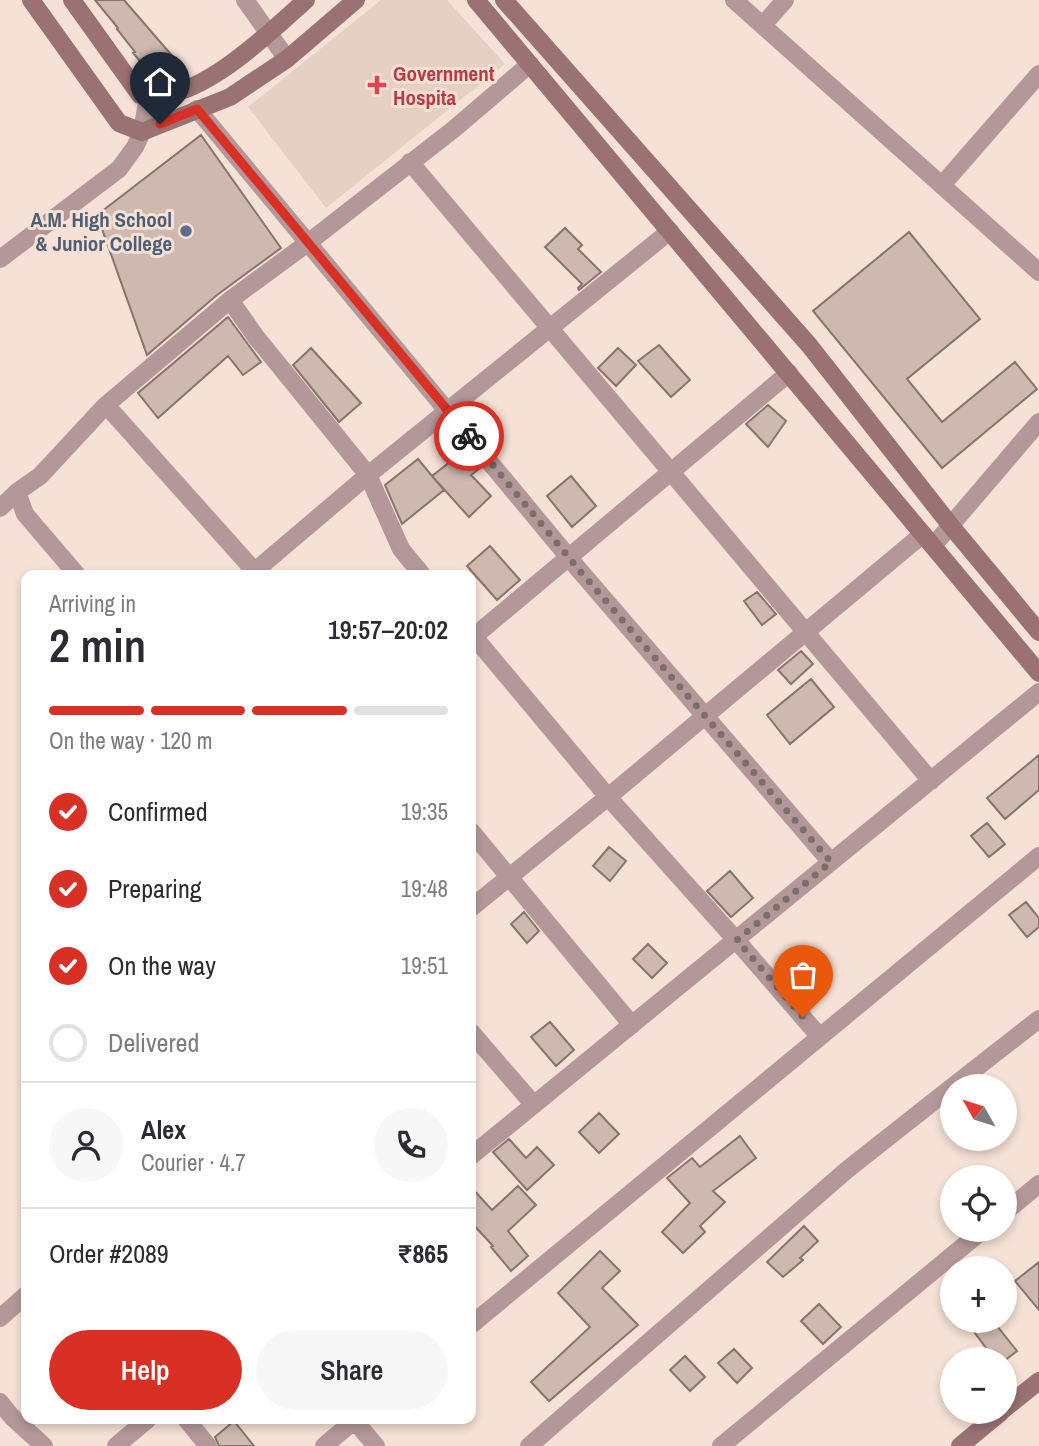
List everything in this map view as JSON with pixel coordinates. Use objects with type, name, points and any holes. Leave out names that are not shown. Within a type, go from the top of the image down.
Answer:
[{"type":"street","points":[[31,0],[119,123],[142,132],[230,97],[287,59],[356,0]]},
{"type":"street","points":[[72,0],[140,94],[148,96],[171,94],[214,76],[306,0]]},
{"type":"street","points":[[245,0],[287,59]]},
{"type":"street","points":[[504,0],[809,345],[951,526],[1039,632]]},
{"type":"street","points":[[734,0],[1039,272]]},
{"type":"street","points":[[763,25],[785,0]]},
{"type":"street","points":[[483,3],[530,64],[1039,673]]},
{"type":"street","points":[[0,508],[40,475],[106,405],[230,300],[454,129],[530,64]]},
{"type":"street","points":[[942,185],[1039,74]]},
{"type":"street","points":[[0,259],[119,169],[135,148],[142,132],[148,96]]},
{"type":"street","points":[[197,109],[568,556],[831,862]]},
{"type":"street","points":[[410,162],[931,780]]},
{"type":"street","points":[[260,570],[368,475],[670,232]]},
{"type":"street","points":[[230,300],[256,337],[368,475],[401,550],[418,570]]},
{"type":"street","points":[[476,634],[789,373]]},
{"type":"street","points":[[106,405],[251,570]]},
{"type":"street","points":[[476,904],[806,632],[928,540],[951,526],[1039,422]]},
{"type":"street","points":[[17,492],[25,514],[73,570]]},
{"type":"street","points":[[476,642],[608,797],[820,1037]]},
{"type":"street","points":[[476,1152],[1039,692]]},
{"type":"street","points":[[476,837],[632,1025]]},
{"type":"street","points":[[476,1321],[1039,856]]},
{"type":"street","points":[[969,1074],[1039,1019]]},
{"type":"street","points":[[476,1038],[534,1105]]},
{"type":"street","points":[[530,1446],[848,1169],[940,1096]]},
{"type":"street","points":[[1017,1202],[1039,1184]]},
{"type":"street","points":[[721,1446],[968,1242]]},
{"type":"street","points":[[0,1318],[21,1299]]},
{"type":"street","points":[[1017,1399],[1039,1381]]},
{"type":"street","points":[[0,1402],[6,1422],[44,1446]]},
{"type":"street","points":[[116,1446],[140,1424]]},
{"type":"street","points":[[190,1424],[208,1446]]},
{"type":"street","points":[[324,1446],[350,1424]]},
{"type":"street","points":[[358,1424],[376,1446]]},
{"type":"street","points":[[960,1446],[987,1424]]},
{"type":"shaded area","name":"Government Hospita","points":[[381,0],[447,0],[505,64],[326,208],[248,107]]},
{"type":"building","points":[[95,0],[124,0],[174,58],[153,76]]},
{"type":"building","name":"A.M. High School & Junior College","points":[[201,135],[281,248],[217,295],[147,355],[97,215]]},
{"type":"building","points":[[565,228],[582,245],[578,249],[601,272],[579,290],[582,284],[545,247]]},
{"type":"building","points":[[909,232],[980,319],[907,379],[942,422],[1015,362],[1037,389],[942,468],[813,311]]},
{"type":"building","points":[[228,317],[261,362],[243,375],[228,356],[158,418],[138,393]]},
{"type":"building","points":[[659,345],[690,380],[671,397],[638,361]]},
{"type":"building","points":[[311,348],[361,403],[339,422],[293,365]]},
{"type":"building","points":[[618,348],[636,365],[616,386],[598,368]]},
{"type":"building","points":[[768,405],[786,421],[768,447],[746,424]]},
{"type":"building","points":[[465,450],[480,468],[471,475],[491,496],[469,517],[432,476]]},
{"type":"building","points":[[418,459],[444,490],[402,524],[385,485]]},
{"type":"building","points":[[571,476],[596,506],[572,527],[547,496]]},
{"type":"building","points":[[490,546],[520,580],[497,600],[476,576],[476,570],[471,570],[467,566]]},
{"type":"building","points":[[757,592],[776,614],[762,625],[744,601]]},
{"type":"building","points":[[801,651],[813,664],[791,684],[778,670]]},
{"type":"building","points":[[811,679],[834,707],[790,744],[767,715]]},
{"type":"building","points":[[1039,755],[1039,790],[1005,819],[987,798]]},
{"type":"building","points":[[987,823],[1005,844],[989,857],[971,836]]},
{"type":"building","points":[[609,847],[626,861],[610,881],[593,866]]},
{"type":"building","points":[[730,871],[753,898],[731,917],[707,891]]},
{"type":"building","points":[[1026,902],[1039,918],[1039,927],[1027,937],[1009,915]]},
{"type":"building","points":[[524,912],[539,931],[527,943],[511,924]]},
{"type":"building","points":[[648,944],[667,963],[652,978],[633,959]]},
{"type":"building","points":[[550,1022],[574,1050],[556,1066],[531,1037]]},
{"type":"building","points":[[599,1113],[619,1134],[599,1153],[579,1132]]},
{"type":"building","points":[[740,1136],[756,1158],[713,1191],[725,1202],[700,1226],[705,1232],[683,1253],[662,1232],[690,1203],[667,1178],[692,1158],[700,1167]]},
{"type":"building","points":[[509,1139],[526,1158],[537,1147],[554,1165],[527,1190],[493,1152]]},
{"type":"building","points":[[518,1186],[536,1205],[508,1231],[528,1256],[511,1271],[476,1227],[476,1192],[492,1210]]},
{"type":"building","points":[[804,1226],[818,1241],[800,1258],[803,1260],[783,1277],[767,1262]]},
{"type":"building","points":[[600,1251],[620,1271],[602,1288],[638,1325],[549,1401],[531,1382],[590,1327],[558,1293]]},
{"type":"building","points":[[1039,1262],[1039,1310],[1017,1283],[1017,1279]]},
{"type":"building","points":[[819,1304],[841,1327],[823,1344],[801,1321]]},
{"type":"building","points":[[975,1333],[1003,1333],[1014,1347],[985,1347]]},
{"type":"building","points":[[734,1349],[752,1368],[737,1383],[718,1363]]},
{"type":"building","points":[[685,1356],[705,1377],[690,1391],[670,1370]]},
{"type":"building","points":[[230,1424],[236,1424],[254,1446],[219,1446],[215,1437]]},
{"type":"way so far","points":[[469,436],[580,571],[831,862],[737,940],[803,1017]]},
{"type":"place","name":"Government Hospita","points":[[377,85]]},
{"type":"place","name":"A.M. High School & Junior College","points":[[186,231]]},
{"type":"route","points":[[160,124],[197,109],[469,436]]}]
